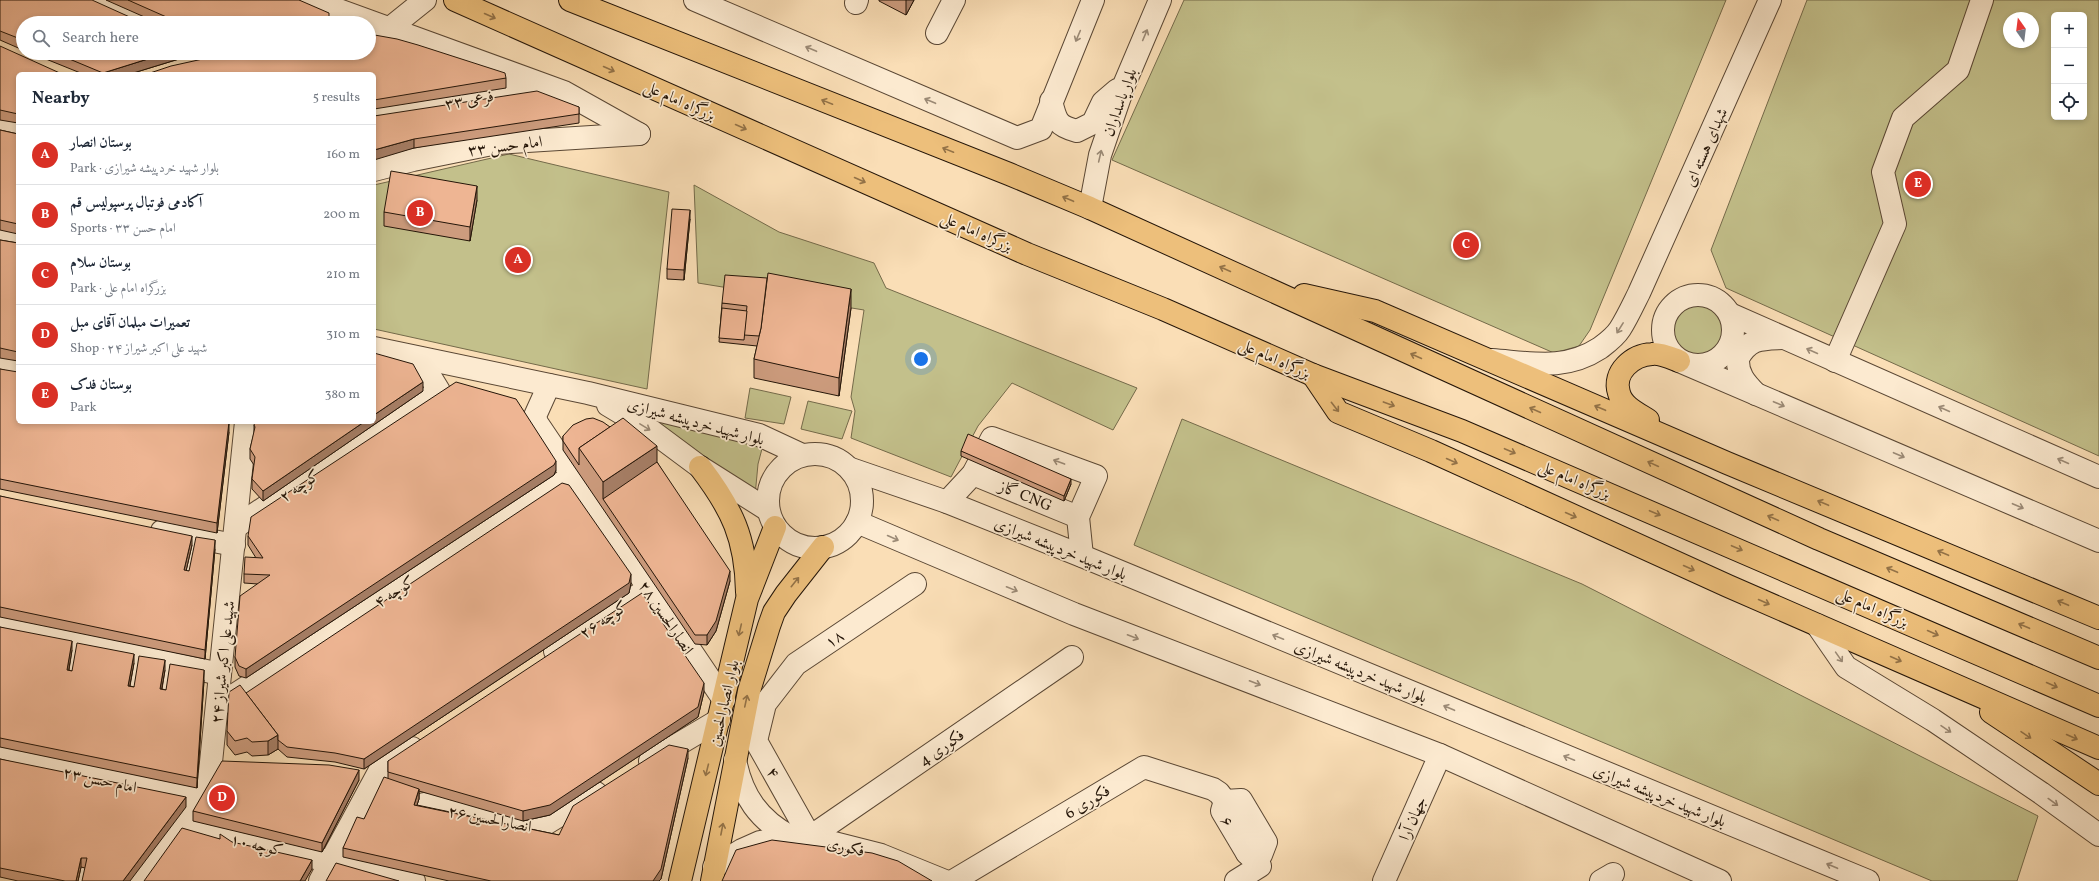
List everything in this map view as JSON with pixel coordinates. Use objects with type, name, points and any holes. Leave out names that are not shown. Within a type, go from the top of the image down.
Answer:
[{"type":"main road","name":"بزرگراه امام علی","points":[[455,0],[1027,254],[1163,309],[1313,375],[1470,434],[2099,706]]},
{"type":"main road","points":[[570,0],[1009,174],[1090,208],[1819,539],[2099,658]]},
{"type":"main road","points":[[1260,285],[1375,311],[1689,446],[2099,618]]},
{"type":"main road","points":[[1679,361],[1653,354],[1636,357],[1624,366],[1619,380],[1619,393],[1629,408],[1689,446]]},
{"type":"main road","points":[[1313,375],[1338,412],[1431,451],[1816,625],[2099,748]]},
{"type":"main road","points":[[700,467],[724,499],[734,518],[743,548],[747,572],[747,599]]},
{"type":"main road","name":"بلوار انصارالحسین","points":[[680,881],[747,599],[771,519]]},
{"type":"main road","name":"بلوار انصارالحسین","points":[[713,874],[748,691],[772,619],[786,594],[823,547]]},
{"type":"main road","points":[[1947,682],[2099,784]]},
{"type":"street","points":[[92,0],[128,16]]},
{"type":"street","points":[[311,0],[349,16]]},
{"type":"street","points":[[379,29],[425,0]]},
{"type":"street","points":[[696,0],[1017,138],[1041,128],[1093,0]]},
{"type":"street","points":[[937,33],[954,0]]},
{"type":"street","name":"بلوار پاسداران","points":[[1090,208],[1100,155],[1124,85],[1160,0]]},
{"type":"street","name":"شهدای هسته ای","points":[[1491,360],[1552,365],[1575,361],[1610,341],[1620,330],[1639,293],[1770,0]]},
{"type":"street","points":[[1835,361],[1895,224],[1883,172],[1903,118],[1958,70],[1982,0]]},
{"type":"street","points":[[379,29],[564,92]]},
{"type":"street","points":[[192,64],[204,60]]},
{"type":"street","points":[[1051,101],[1055,119],[1060,125],[1077,131],[1093,123],[1103,102],[1124,85]]},
{"type":"street","name":"فرعی ۳۳","points":[[376,116],[482,95],[530,90],[564,92]]},
{"type":"street","name":"امام حسن ۳۳","points":[[376,169],[413,160],[497,143],[639,134],[564,92]]},
{"type":"street","points":[[0,129],[16,133]]},
{"type":"street","points":[[0,238],[16,242]]},
{"type":"street","points":[[1639,293],[1671,306]]},
{"type":"street","points":[[2099,477],[1730,314],[1719,301],[1703,294],[1691,295],[1680,299],[1671,306],[1664,317],[1662,329],[1664,342],[1670,352],[1679,361],[2099,540]]},
{"type":"street","points":[[1679,361],[1690,365],[1701,366],[1722,356],[1729,348],[1733,337],[1733,326],[1730,314]]},
{"type":"street","points":[[1756,394],[1745,383],[1739,373],[1738,358],[1749,343],[1758,340],[1782,338]]},
{"type":"street","name":"بلوار شهید خردپیشه شیرازی","points":[[376,348],[588,393],[759,435],[802,455]]},
{"type":"street","name":"کوچه ۲","points":[[236,536],[360,444],[439,391],[419,358]]},
{"type":"street","points":[[0,366],[16,369]]},
{"type":"street","name":"انصارالحسین ۲۸","points":[[549,385],[535,416],[537,423],[648,589],[721,710]]},
{"type":"street","name":"بلوار شهید خردپیشه شیرازی","points":[[588,393],[653,432],[771,519]]},
{"type":"street","name":"شهید علی اکبر شیراز ۲۴","points":[[141,881],[182,827],[205,790],[210,772],[216,706],[236,536],[246,424]]},
{"type":"street","points":[[947,502],[973,474],[992,438],[1096,476],[1078,516],[1082,556]]},
{"type":"street","points":[[812,453],[833,457],[851,469],[860,485],[862,504],[857,522],[843,539],[823,547],[805,547],[788,540],[771,519],[767,500],[771,480],[784,464],[802,455],[812,453]]},
{"type":"street","name":"بلوار شهید خردپیشه شیرازی","points":[[851,469],[947,502],[1082,556],[1868,881]]},
{"type":"street","name":"گاز CNG","points":[[973,474],[1078,516]]},
{"type":"street","name":"کوچه ۴","points":[[216,706],[572,476]]},
{"type":"street","points":[[857,522],[937,558],[1074,614],[1440,755],[1720,881]]},
{"type":"street","points":[[140,527],[195,538],[236,536]]},
{"type":"street","points":[[187,578],[195,538]]},
{"type":"street","name":"۱۸","points":[[765,704],[796,664],[915,584]]},
{"type":"street","name":"کوچه ۲۶","points":[[537,664],[648,589]]},
{"type":"street","points":[[1816,625],[1846,667],[1933,720],[2041,793],[2099,835]]},
{"type":"street","points":[[0,626],[220,674]]},
{"type":"street","points":[[70,677],[77,643]]},
{"type":"street","points":[[131,694],[138,656]]},
{"type":"street","name":"فکوری 4","points":[[800,837],[1072,657]]},
{"type":"street","points":[[163,697],[170,663]]},
{"type":"street","name":"۴","points":[[765,704],[756,741],[800,837]]},
{"type":"street","points":[[632,772],[721,710]]},
{"type":"street","points":[[320,881],[380,770],[426,739]]},
{"type":"street","name":"جهان آرا","points":[[1384,881],[1440,755]]},
{"type":"street","name":"امام حسن ۲۳","points":[[0,758],[199,799]]},
{"type":"street","name":"فکوری","points":[[736,760],[742,785],[764,820],[775,828],[800,837],[881,855],[945,881]]},
{"type":"street","name":"فکوری 6","points":[[952,881],[1144,767],[1213,789],[1219,793],[1225,801]]},
{"type":"street","name":"انصارالحسین ۲۶","points":[[424,804],[537,829],[611,785]]},
{"type":"street","name":"۶","points":[[1225,801],[1241,800],[1266,842],[1261,855],[1253,860],[1236,881]]},
{"type":"street","name":"کوچه ۱۰","points":[[182,827],[414,881]]},
{"type":"street","name":"فکوری","points":[[713,874],[742,850],[760,842],[800,837]]},
{"type":"shaded area","points":[[1184,0],[1726,0],[1590,330],[1579,346],[1554,353],[1112,160]]},
{"type":"shaded area","points":[[1807,0],[2099,0],[2099,456],[1726,288],[1711,250]]},
{"type":"shaded area","points":[[509,154],[669,192],[647,389],[376,329],[376,185]]},
{"type":"shaded area","points":[[694,185],[779,232],[874,263],[886,288],[1137,388],[1113,430],[1012,383],[978,426],[951,477],[851,438],[855,411],[851,397],[864,310],[698,283]]},
{"type":"shaded area","points":[[1698,300],[1714,305],[1719,309],[1723,314],[1728,330],[1723,346],[1719,351],[1714,355],[1698,360],[1682,355],[1677,351],[1673,346],[1668,330],[1673,314],[1677,309],[1682,305]]},
{"type":"shaded area","points":[[750,388],[791,397],[784,424],[745,418]]},
{"type":"shaded area","points":[[808,401],[852,411],[842,439],[801,429]]},
{"type":"shaded area","points":[[1182,419],[1582,584],[2038,816],[2017,881],[1932,881],[1134,545]]},
{"type":"shaded area","points":[[670,421],[763,445],[758,464],[755,496],[659,423]]},
{"type":"building","points":[[0,0],[92,0],[127,16],[16,16],[16,37],[0,31]]},
{"type":"building","points":[[128,0],[299,0],[329,13],[329,16],[164,16]]},
{"type":"building","points":[[376,35],[418,45],[505,73],[506,78],[376,100],[376,72],[153,72],[198,60],[376,60]]},
{"type":"building","points":[[0,46],[16,53],[16,60],[31,60],[58,72],[16,72],[16,114],[0,110]]},
{"type":"building","points":[[72,60],[145,60],[106,72],[101,72]]},
{"type":"building","points":[[537,91],[579,107],[579,114],[414,139],[376,149],[376,116]]},
{"type":"building","points":[[0,130],[16,134],[16,224],[0,220]]},
{"type":"building","points":[[391,171],[477,186],[470,227],[384,212]]},
{"type":"building","points":[[672,209],[690,210],[684,270],[667,269]]},
{"type":"building","points":[[0,240],[16,243],[16,352],[0,348]]},
{"type":"building","points":[[768,273],[851,289],[839,378],[754,359],[761,328]]},
{"type":"building","points":[[725,275],[767,278],[759,336],[744,335],[747,306],[722,303]]},
{"type":"building","points":[[722,308],[747,311],[744,340],[719,338]]},
{"type":"building","points":[[376,354],[413,364],[423,382],[376,414]]},
{"type":"building","points":[[0,369],[16,372],[16,424],[229,424],[217,523],[0,479]]},
{"type":"building","points":[[456,382],[516,399],[556,461],[554,465],[246,669],[239,666],[235,657],[240,596],[270,575],[244,574],[245,557],[263,558],[248,536],[251,517]]},
{"type":"building","points":[[593,418],[610,427],[579,448],[579,465],[563,441],[563,436],[573,425],[586,419]]},
{"type":"building","points":[[623,418],[657,446],[603,482],[579,448]]},
{"type":"building","points":[[361,424],[263,491],[252,479],[255,457],[250,449],[255,427],[254,425]]},
{"type":"building","points":[[968,434],[1071,479],[1064,496],[961,451]]},
{"type":"building","points":[[657,462],[730,571],[716,621],[707,635],[695,635],[603,499]]},
{"type":"building","points":[[562,483],[569,485],[631,574],[629,583],[364,759],[335,753],[287,747],[278,740],[278,735],[246,693]]},
{"type":"building","points":[[0,496],[192,536],[184,570],[189,571],[196,537],[215,540],[205,650],[0,607]]},
{"type":"building","points":[[642,593],[704,683],[698,707],[550,805],[523,811],[388,772],[388,761]]},
{"type":"building","points":[[0,627],[72,641],[67,670],[72,671],[77,643],[134,654],[128,686],[134,687],[139,656],[165,660],[160,689],[166,690],[170,664],[204,670],[197,778],[0,738]]},
{"type":"building","points":[[240,685],[278,735],[268,741],[252,742],[247,738],[235,741],[227,731],[229,692]]},
{"type":"building","points":[[669,745],[688,749],[661,869],[653,881],[491,881],[343,848],[357,817],[364,819],[384,777],[419,789],[414,805],[559,835],[573,806]]},
{"type":"building","points":[[0,759],[186,797],[123,881],[82,881],[87,858],[81,858],[76,881],[65,881],[0,868]]},
{"type":"building","points":[[222,761],[329,765],[359,770],[322,843],[193,811]]},
{"type":"building","points":[[182,828],[220,839],[220,834],[232,842],[312,860],[300,881],[144,881]]},
{"type":"building","points":[[772,840],[872,853],[898,861],[932,881],[722,881],[736,850]]},
{"type":"building","points":[[336,863],[399,881],[326,881]]},
{"type":"place","name":"بوستان فدک","points":[[1918,184]]},
{"type":"place","name":"آکادمی فوتبال پرسپولیس قم","points":[[420,213]]},
{"type":"place","name":"بوستان سلام","points":[[1466,245]]},
{"type":"place","name":"بوستان انصار","points":[[518,260]]},
{"type":"place","name":"تعمیرات مبلمان آقای مبل","points":[[222,798]]}]
